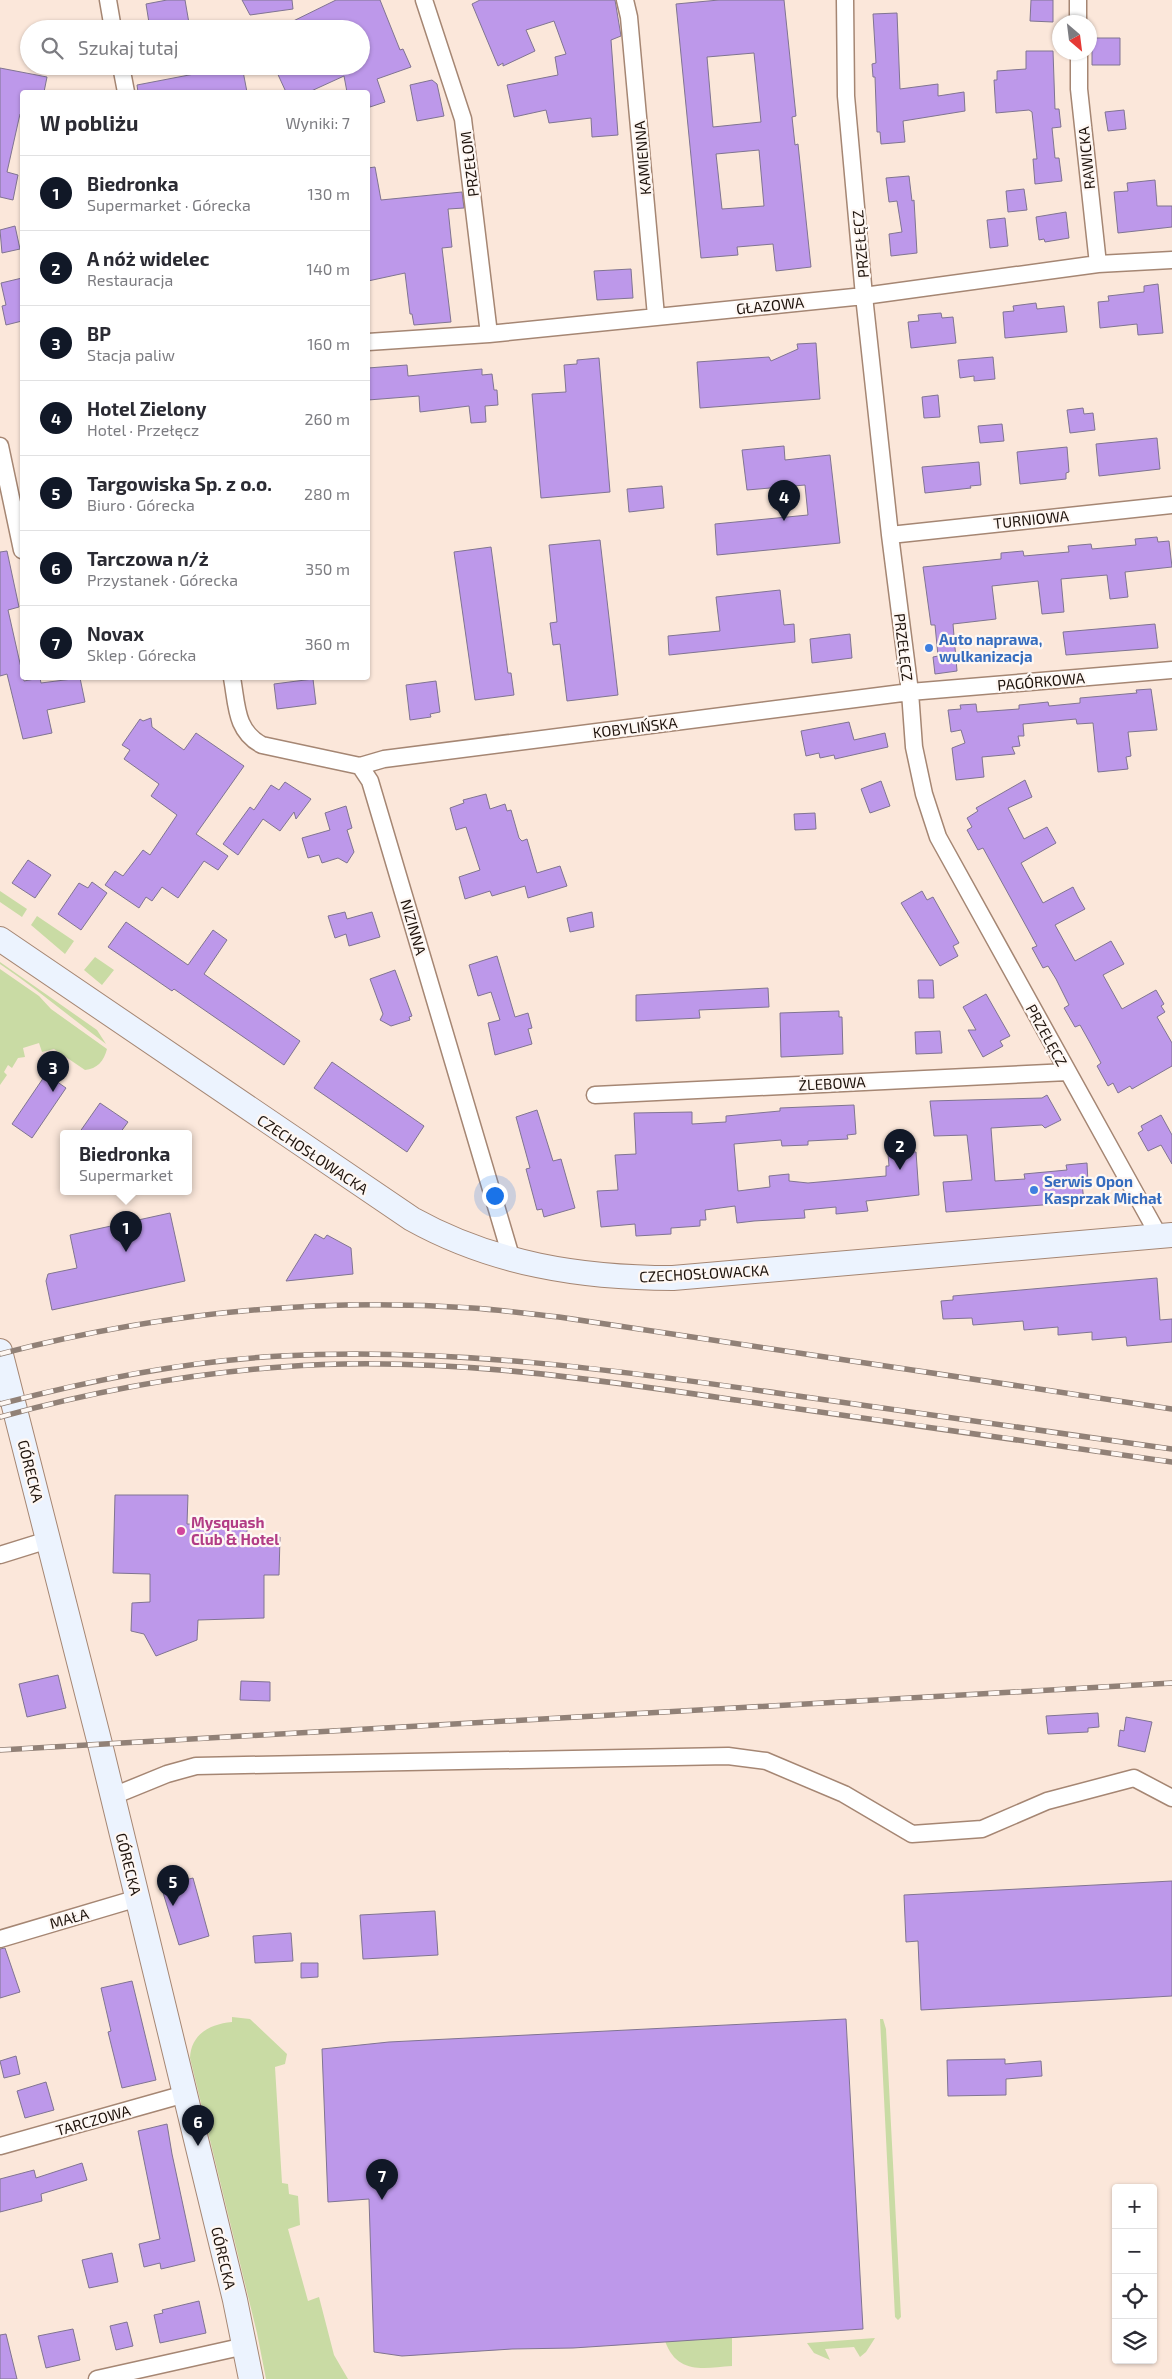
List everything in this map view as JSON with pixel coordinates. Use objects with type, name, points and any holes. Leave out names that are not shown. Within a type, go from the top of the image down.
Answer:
[{"type":"street","points":[[108,0],[111,20]]},
{"type":"street","name":"PRZEŁOM","points":[[424,0],[463,119],[489,334]]},
{"type":"street","name":"KAMIENNA","points":[[625,0],[629,17],[656,316]]},
{"type":"street","name":"PRZEŁĘCZ","points":[[845,0],[846,96],[864,296],[890,534],[910,692],[914,747],[924,794],[938,837],[1068,1072],[1166,1236]]},
{"type":"street","points":[[1078,0],[1078,15]]},
{"type":"street","name":"RAWICKA","points":[[1078,60],[1079,90],[1098,264]]},
{"type":"street","points":[[122,75],[126,90]]},
{"type":"street","name":"GŁAZOWA","points":[[370,342],[489,334],[864,296],[1098,264],[1172,260]]},
{"type":"street","points":[[0,446],[20,541]]},
{"type":"street","name":"TURNIOWA","points":[[890,534],[1172,505]]},
{"type":"street","name":"PAGÓRKOWA","points":[[910,692],[1172,670]]},
{"type":"street","points":[[232,680],[242,725],[251,739],[262,745],[360,766]]},
{"type":"street","name":"KOBYLIŃSKA","points":[[360,766],[384,759],[910,692]]},
{"type":"street","name":"NIZINNA","points":[[360,766],[370,781],[375,794],[512,1260]]},
{"type":"street","name":"CZECHOSŁOWACKA","points":[[0,939],[405,1215],[452,1240],[512,1260],[590,1274],[646,1278],[690,1277],[1166,1236]]},
{"type":"street","points":[[0,945],[23,954]]},
{"type":"street","name":"ŻLEBOWA","points":[[595,1095],[1068,1072]]},
{"type":"street","name":"GÓRECKA","points":[[0,1351],[138,1898],[252,2379]]},
{"type":"street","points":[[0,1555],[48,1540]]},
{"type":"street","points":[[112,1796],[167,1774],[196,1766],[728,1756],[766,1761],[844,1794],[912,1834],[982,1829],[1047,1800],[1134,1778],[1172,1798]]},
{"type":"street","name":"MAŁA","points":[[0,1939],[138,1898]]},
{"type":"street","name":"TARCZOWA","points":[[0,2146],[185,2094]]},
{"type":"street","points":[[97,2379],[245,2346]]},
{"type":"green space","points":[[0,891],[27,909],[22,917],[0,902]]},
{"type":"green space","points":[[37,916],[74,941],[65,954],[31,925]]},
{"type":"green space","points":[[95,957],[114,970],[102,985],[84,970]]},
{"type":"green space","points":[[0,962],[97,1030],[106,1044],[0,964]]},
{"type":"green space","points":[[0,969],[39,996],[51,1009],[107,1049],[99,1064],[85,1070],[54,1049],[42,1052],[39,1043],[23,1048],[25,1057],[18,1058],[12,1068],[8,1065],[4,1072],[7,1075],[0,1085]]},
{"type":"green space","points":[[232,2017],[250,2019],[287,2054],[285,2064],[275,2067],[282,2183],[288,2184],[289,2194],[298,2196],[300,2225],[288,2229],[308,2301],[319,2297],[334,2355],[348,2379],[266,2379],[257,2333],[190,2058],[194,2043],[203,2032],[216,2025],[232,2022]]},
{"type":"green space","points":[[880,2019],[883,2019],[886,2029],[901,2317],[898,2320],[895,2317]]},
{"type":"green space","points":[[732,2338],[732,2366],[711,2368],[692,2367],[677,2360],[670,2352],[665,2341]]},
{"type":"green space","points":[[875,2338],[866,2352],[860,2357],[854,2347],[825,2349],[830,2360],[814,2353],[807,2343]]},
{"type":"building","points":[[167,0],[185,0],[188,20],[149,20],[146,4]]},
{"type":"building","points":[[242,0],[292,0],[293,9],[250,15]]},
{"type":"building","points":[[336,0],[380,0],[400,50],[403,49],[411,67],[377,79],[385,102],[370,107],[370,90],[347,90],[344,76],[313,90],[285,90],[278,75],[370,75],[370,20],[295,20]]},
{"type":"building","points":[[480,0],[615,0],[621,36],[611,40],[618,135],[592,137],[591,118],[549,123],[546,110],[514,117],[507,85],[558,75],[555,57],[566,54],[554,21],[526,30],[535,51],[503,66],[503,63],[498,66],[472,4]]},
{"type":"building","points":[[719,0],[784,0],[796,116],[792,117],[795,145],[798,144],[811,267],[776,271],[773,244],[737,247],[738,255],[701,258],[676,4]],"holes":[[[754,53],[761,122],[713,127],[707,57]],[[759,150],[764,206],[722,209],[716,154]]]},
{"type":"building","points":[[1031,0],[1053,0],[1052,22],[1030,21]]},
{"type":"building","points":[[897,13],[900,89],[938,84],[938,96],[964,92],[965,111],[903,121],[905,142],[881,144],[880,132],[877,132],[875,77],[873,77],[872,64],[876,63],[873,14]]},
{"type":"building","points":[[1097,38],[1120,38],[1120,65],[1092,65],[1092,60],[1097,60]]},
{"type":"building","points":[[1026,51],[1052,51],[1055,109],[1059,109],[1061,127],[1052,128],[1055,158],[1059,158],[1062,181],[1035,184],[1033,159],[1037,159],[1032,112],[1029,110],[996,113],[994,80],[997,80],[997,71],[1026,69]]},
{"type":"building","points":[[0,68],[20,72],[20,75],[47,77],[44,90],[20,90],[20,114],[7,172],[18,175],[13,200],[0,197]]},
{"type":"building","points":[[189,75],[244,75],[247,90],[138,90],[137,85]]},
{"type":"building","points":[[432,80],[437,84],[444,116],[417,121],[410,85]]},
{"type":"building","points":[[1124,110],[1126,129],[1108,131],[1105,112]]},
{"type":"building","points":[[375,167],[381,200],[462,192],[464,208],[448,209],[452,247],[442,248],[451,322],[414,325],[412,314],[410,314],[405,273],[370,281],[370,168]]},
{"type":"building","points":[[909,176],[912,201],[914,200],[917,253],[891,256],[889,234],[902,232],[897,201],[889,202],[886,178]]},
{"type":"building","points":[[1155,180],[1157,206],[1172,206],[1172,227],[1118,233],[1114,192],[1128,191],[1127,183]]},
{"type":"building","points":[[1024,189],[1027,210],[1008,212],[1006,191]]},
{"type":"building","points":[[1066,212],[1069,238],[1045,242],[1044,239],[1039,240],[1036,217]]},
{"type":"building","points":[[1005,218],[1008,246],[990,248],[987,220]]},
{"type":"building","points":[[15,226],[20,249],[2,253],[0,230]]},
{"type":"building","points":[[631,269],[633,298],[597,300],[594,271]]},
{"type":"building","points":[[20,278],[20,322],[6,325],[2,306],[6,305],[1,283]]},
{"type":"building","points":[[1158,284],[1163,333],[1138,335],[1137,324],[1100,328],[1098,302],[1109,301],[1108,296],[1144,292],[1144,286]]},
{"type":"building","points":[[1036,303],[1037,309],[1064,306],[1067,332],[1005,338],[1003,312],[1014,311],[1013,306]]},
{"type":"building","points":[[941,313],[942,318],[953,317],[956,343],[911,348],[908,322],[919,321],[918,315]]},
{"type":"building","points":[[816,343],[820,399],[700,408],[697,362],[769,357],[771,361],[798,349],[797,344]]},
{"type":"building","points":[[993,357],[995,379],[974,381],[974,376],[960,378],[958,360]]},
{"type":"building","points":[[599,358],[610,492],[541,498],[532,394],[566,392],[564,365],[577,364],[577,360]]},
{"type":"building","points":[[407,365],[408,376],[482,369],[482,375],[492,374],[494,390],[497,390],[498,405],[485,406],[486,422],[471,423],[469,406],[420,412],[419,396],[370,400],[370,368]]},
{"type":"building","points":[[938,395],[940,417],[924,418],[922,397]]},
{"type":"building","points":[[1083,408],[1084,414],[1093,413],[1095,430],[1070,433],[1067,410]]},
{"type":"building","points":[[1002,424],[1004,441],[980,443],[978,426]]},
{"type":"building","points":[[1157,438],[1160,469],[1099,476],[1096,444]]},
{"type":"building","points":[[784,446],[785,460],[830,455],[840,543],[717,555],[715,524],[808,515],[805,485],[747,490],[742,450]]},
{"type":"building","points":[[1067,447],[1069,472],[1066,473],[1066,479],[1020,484],[1017,452]]},
{"type":"building","points":[[979,462],[981,485],[970,486],[971,488],[925,493],[922,467]]},
{"type":"building","points":[[662,486],[664,508],[629,512],[627,489]]},
{"type":"building","points":[[1157,537],[1158,542],[1169,541],[1172,567],[1125,572],[1128,597],[1110,599],[1107,575],[1061,579],[1064,612],[1042,614],[1038,581],[992,586],[996,619],[953,624],[957,671],[935,674],[933,657],[938,656],[935,625],[931,625],[923,567],[1001,559],[1001,553],[1023,551],[1024,556],[1069,552],[1068,546],[1091,544],[1092,549],[1136,545],[1135,539]]},
{"type":"building","points":[[600,540],[618,695],[567,701],[560,644],[553,645],[550,623],[557,622],[549,545]]},
{"type":"building","points":[[491,547],[508,673],[511,673],[514,695],[475,700],[454,552]]},
{"type":"building","points":[[7,551],[19,607],[8,610],[20,663],[20,680],[40,680],[41,683],[80,680],[85,702],[47,710],[52,733],[23,739],[7,674],[0,676],[0,552]]},
{"type":"building","points":[[780,590],[784,625],[794,624],[795,642],[669,655],[668,636],[720,631],[716,597]]},
{"type":"building","points":[[1155,624],[1158,648],[1066,655],[1063,632]]},
{"type":"building","points":[[850,634],[852,658],[812,663],[810,639]]},
{"type":"building","points":[[313,680],[316,704],[277,709],[274,684]]},
{"type":"building","points":[[436,681],[440,712],[430,714],[431,717],[410,720],[406,685]]},
{"type":"building","points":[[1151,689],[1157,730],[1128,732],[1131,756],[1126,757],[1128,769],[1098,772],[1093,723],[1077,724],[1076,719],[1023,724],[1024,736],[1018,736],[1020,746],[1012,747],[1015,754],[982,757],[984,777],[956,780],[952,748],[965,743],[961,730],[951,732],[948,710],[961,709],[960,705],[976,704],[977,712],[1019,709],[1019,705],[1048,702],[1049,706],[1080,703],[1080,698],[1137,693],[1136,690]]},
{"type":"building","points":[[151,718],[152,727],[184,750],[196,733],[244,766],[196,834],[228,856],[218,870],[204,861],[178,898],[162,887],[152,901],[146,897],[139,908],[105,885],[115,871],[123,876],[143,850],[150,855],[177,815],[151,796],[159,784],[124,759],[130,750],[122,745],[140,719],[143,721]]},
{"type":"building","points":[[849,722],[854,740],[885,733],[888,747],[835,759],[834,755],[820,758],[819,753],[806,756],[801,731]]},
{"type":"building","points":[[1025,780],[1032,797],[1008,808],[1024,839],[1047,827],[1056,843],[1021,863],[1043,903],[1073,887],[1085,909],[1055,925],[1075,961],[1111,941],[1124,964],[1103,975],[1122,1009],[1156,990],[1164,1004],[1161,1006],[1165,1012],[1157,1017],[1172,1043],[1172,1066],[1132,1089],[1130,1086],[1118,1093],[1113,1083],[1108,1086],[1097,1066],[1101,1063],[1080,1025],[1075,1027],[1064,1008],[1069,1005],[1056,979],[1048,966],[1043,968],[1032,948],[1037,946],[1031,935],[983,848],[978,850],[967,830],[972,827],[967,818],[978,811],[976,808]]},
{"type":"building","points":[[881,781],[890,806],[870,813],[861,789]]},
{"type":"building","points":[[285,782],[311,799],[296,819],[294,812],[280,831],[263,819],[238,855],[223,844],[250,807],[254,810],[271,785],[279,790]]},
{"type":"building","points":[[486,794],[490,809],[505,804],[507,811],[511,810],[519,838],[522,841],[527,839],[537,873],[560,866],[567,886],[528,898],[525,886],[492,896],[490,891],[465,899],[459,877],[480,870],[466,827],[456,830],[450,808],[464,803],[463,800]]},
{"type":"building","points":[[346,806],[352,828],[347,830],[354,852],[347,863],[338,858],[322,863],[319,855],[308,858],[302,838],[330,830],[325,813]]},
{"type":"building","points":[[815,813],[816,829],[795,830],[794,814]]},
{"type":"building","points":[[28,860],[51,875],[35,898],[12,883]]},
{"type":"building","points":[[92,882],[107,893],[81,930],[58,914],[79,883],[88,888]]},
{"type":"building","points":[[922,891],[927,900],[933,897],[959,943],[953,946],[958,956],[940,966],[901,903]]},
{"type":"building","points":[[345,912],[347,919],[372,912],[380,937],[349,946],[346,934],[335,938],[328,916]]},
{"type":"building","points":[[592,912],[594,927],[570,932],[567,918]]},
{"type":"building","points":[[126,922],[188,965],[213,930],[227,940],[204,974],[300,1041],[284,1065],[174,989],[172,991],[108,947]]},
{"type":"building","points":[[497,956],[515,1017],[528,1013],[532,1028],[528,1029],[532,1044],[495,1055],[488,1023],[500,1020],[491,992],[478,996],[469,965]]},
{"type":"building","points":[[395,970],[412,1016],[409,1017],[410,1020],[391,1026],[380,1020],[383,1014],[370,979]]},
{"type":"building","points":[[918,980],[933,980],[934,998],[919,998]]},
{"type":"building","points":[[768,988],[769,1007],[699,1010],[700,1018],[636,1021],[636,995]]},
{"type":"building","points":[[986,994],[1010,1036],[1000,1041],[1003,1046],[983,1057],[968,1030],[976,1030],[963,1007]]},
{"type":"building","points":[[839,1011],[839,1017],[842,1017],[843,1054],[781,1057],[780,1013]]},
{"type":"building","points":[[940,1031],[942,1053],[916,1054],[915,1032]]},
{"type":"building","points":[[332,1062],[424,1126],[407,1152],[314,1088]]},
{"type":"building","points":[[46,1074],[66,1088],[32,1138],[12,1124]]},
{"type":"building","points":[[1047,1095],[1061,1120],[1045,1128],[1042,1125],[991,1128],[995,1181],[1025,1179],[1024,1174],[1067,1170],[1066,1165],[1087,1163],[1088,1183],[1082,1183],[1084,1202],[946,1212],[943,1182],[972,1180],[967,1135],[934,1136],[930,1101],[1042,1098]]},
{"type":"building","points":[[100,1103],[128,1122],[122,1130],[81,1130]]},
{"type":"building","points":[[854,1105],[856,1134],[847,1135],[848,1139],[808,1141],[808,1145],[782,1146],[781,1140],[734,1144],[738,1191],[770,1187],[769,1176],[789,1174],[789,1181],[808,1183],[886,1176],[886,1166],[889,1166],[888,1154],[916,1152],[919,1195],[866,1201],[868,1211],[836,1214],[836,1207],[804,1210],[805,1218],[737,1223],[735,1206],[705,1210],[706,1220],[700,1220],[700,1226],[671,1228],[671,1234],[636,1236],[635,1224],[601,1227],[597,1191],[618,1190],[615,1155],[636,1154],[634,1113],[692,1112],[692,1124],[726,1122],[726,1116],[780,1111],[780,1108]]},
{"type":"building","points":[[537,1110],[553,1161],[561,1159],[575,1208],[544,1217],[542,1209],[537,1210],[526,1169],[530,1168],[516,1117]]},
{"type":"building","points":[[1161,1115],[1172,1135],[1172,1164],[1161,1145],[1148,1151],[1138,1133],[1143,1130],[1141,1126]]},
{"type":"building","points":[[170,1213],[185,1281],[52,1310],[46,1281],[48,1274],[77,1268],[70,1235]]},
{"type":"building","points":[[315,1234],[324,1239],[327,1235],[351,1248],[353,1274],[286,1281]]},
{"type":"building","points":[[1157,1278],[1160,1320],[1172,1319],[1172,1342],[1127,1346],[1126,1337],[1092,1340],[1092,1332],[1058,1335],[1058,1327],[1024,1330],[1023,1321],[973,1325],[972,1318],[943,1319],[941,1301],[953,1300],[953,1296]]},
{"type":"building","points":[[115,1495],[188,1495],[187,1524],[247,1525],[247,1538],[280,1537],[279,1575],[264,1575],[264,1618],[198,1620],[197,1640],[156,1656],[144,1634],[131,1631],[132,1603],[150,1602],[150,1574],[113,1573]]},
{"type":"building","points":[[58,1675],[66,1708],[27,1717],[19,1684]]},
{"type":"building","points":[[241,1681],[270,1682],[270,1701],[240,1700]]},
{"type":"building","points":[[1098,1713],[1099,1727],[1088,1728],[1088,1732],[1048,1734],[1046,1716]]},
{"type":"building","points":[[1126,1717],[1152,1722],[1145,1752],[1118,1746],[1120,1730],[1124,1731]]},
{"type":"building","points":[[193,1878],[209,1936],[179,1945],[161,1886]]},
{"type":"building","points":[[1172,1881],[1172,1996],[921,2010],[918,1941],[906,1942],[904,1895]]},
{"type":"building","points":[[435,1911],[438,1955],[363,1959],[360,1915]]},
{"type":"building","points":[[291,1933],[293,1961],[255,1963],[253,1936]]},
{"type":"building","points":[[5,1948],[20,1992],[0,1998],[0,1949]]},
{"type":"building","points":[[301,1963],[318,1963],[318,1977],[301,1978]]},
{"type":"building","points":[[132,1981],[156,2080],[122,2088],[108,2032],[111,2031],[101,1988]]},
{"type":"building","points":[[846,2019],[863,2329],[573,2348],[512,2349],[402,2356],[374,2352],[369,2199],[328,2202],[322,2049],[389,2042]]},
{"type":"building","points":[[16,2056],[20,2074],[4,2078],[0,2061]]},
{"type":"building","points":[[1005,2059],[1005,2064],[1041,2061],[1042,2076],[1006,2079],[1006,2095],[948,2096],[947,2060]]},
{"type":"building","points":[[46,2082],[54,2110],[25,2118],[17,2091]]},
{"type":"building","points":[[167,2124],[195,2261],[161,2269],[160,2263],[144,2267],[139,2244],[160,2239],[138,2131]]},
{"type":"building","points":[[82,2163],[87,2180],[41,2194],[42,2201],[0,2212],[0,2179],[34,2170],[36,2178]]},
{"type":"building","points":[[112,2253],[118,2282],[89,2288],[82,2260]]},
{"type":"building","points":[[199,2301],[206,2333],[160,2343],[154,2315],[163,2313],[162,2310]]},
{"type":"building","points":[[127,2322],[133,2346],[116,2350],[110,2326]]},
{"type":"building","points":[[73,2329],[80,2360],[46,2368],[38,2336]]},
{"type":"building","points":[[6,2334],[17,2379],[0,2379],[0,2335]]},
{"type":"railway","points":[[0,1354],[116,1328],[175,1319],[293,1307],[412,1305],[483,1309],[559,1317],[1172,1409]]},
{"type":"railway","points":[[0,1404],[69,1387],[139,1373],[210,1362],[281,1356],[407,1355],[470,1358],[596,1369],[1172,1449]]},
{"type":"railway","points":[[0,1417],[139,1385],[245,1370],[338,1364],[452,1366],[623,1384],[1172,1462]]},
{"type":"railway","points":[[0,1750],[1172,1683]]},
{"type":"place","name":"Hotel Zielony","points":[[784,521]]},
{"type":"place","name":"Auto naprawa, wulkanizacja","points":[[929,648]]},
{"type":"place","name":"BP","points":[[53,1092]]},
{"type":"place","name":"A nóż widelec","points":[[900,1170]]},
{"type":"place","name":"Serwis Opon Kasprzak Michał","points":[[1034,1190]]},
{"type":"place","name":"Biedronka","points":[[126,1252]]},
{"type":"place","name":"Mysquash Club & Hotel","points":[[181,1531]]},
{"type":"place","name":"Targowiska Sp. z o.o.","points":[[173,1906]]},
{"type":"place","name":"Tarczowa n/ż","points":[[198,2146]]},
{"type":"place","name":"Novax","points":[[382,2200]]}]
